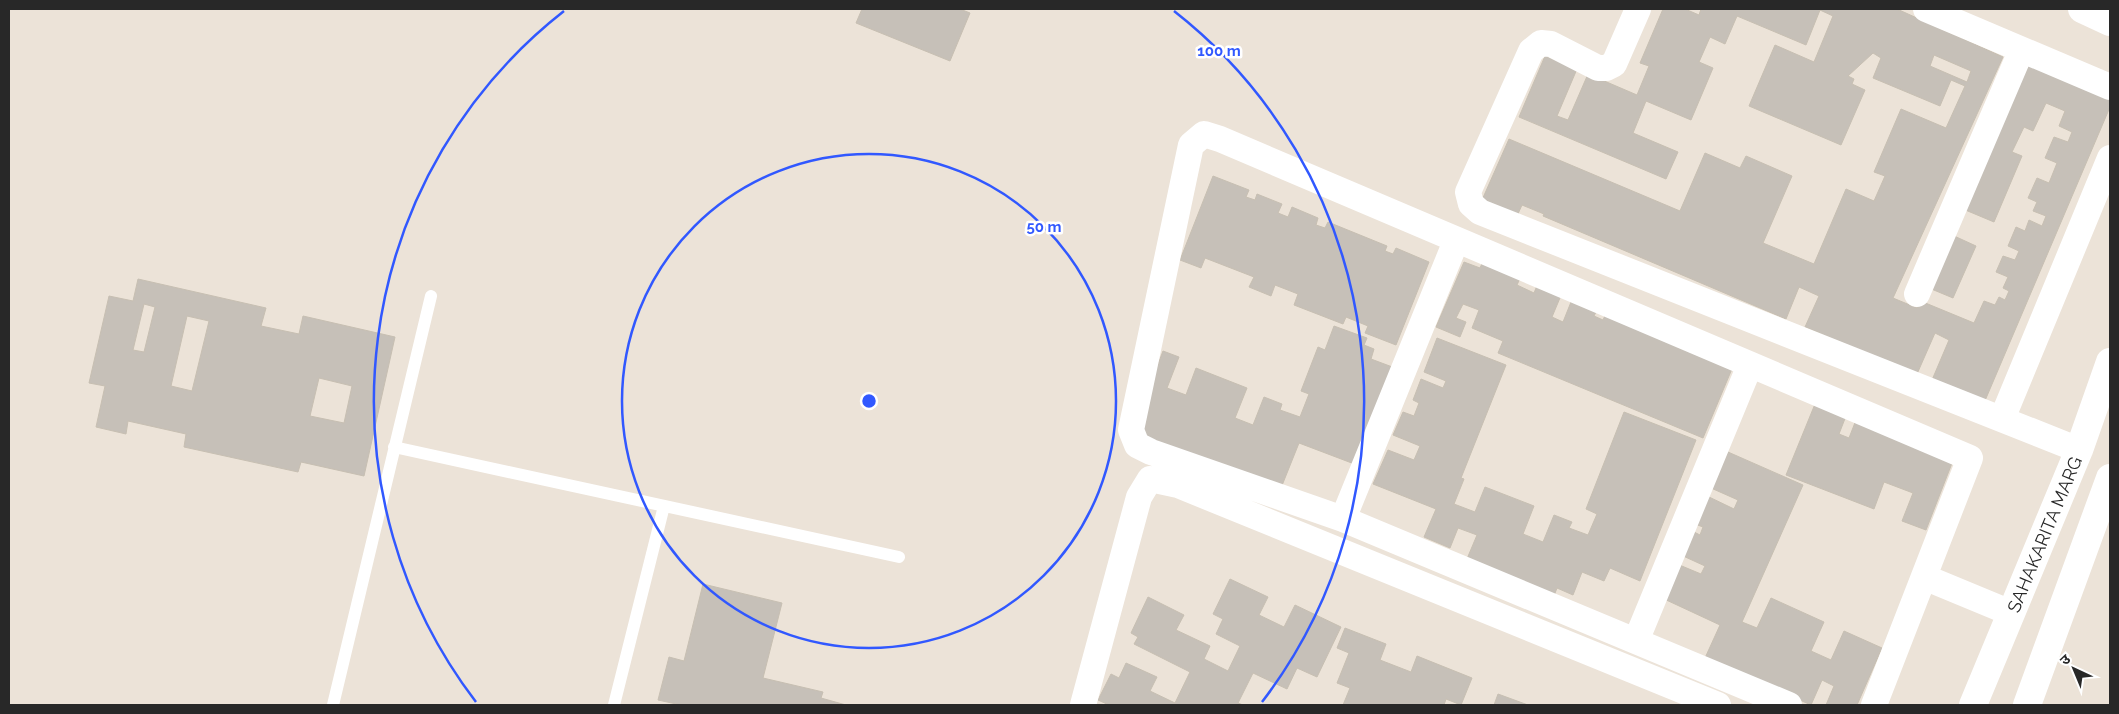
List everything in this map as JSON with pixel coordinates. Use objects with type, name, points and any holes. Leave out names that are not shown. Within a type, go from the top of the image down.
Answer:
[{"type":"street","points":[[1638,9],[1614,64],[1606,68],[1598,68],[1551,44],[1541,43],[1531,51],[1468,192],[1471,204],[1480,212],[2079,450]]},
{"type":"street","points":[[1926,9],[2110,88]]},
{"type":"street","points":[[2082,9],[2110,22]]},
{"type":"street","points":[[1917,294],[2021,51]]},
{"type":"street","points":[[1789,705],[1343,519],[1151,452],[1137,445],[1131,430],[1192,145],[1204,134],[1220,139],[1970,458],[1874,705]]},
{"type":"street","points":[[2002,419],[2110,158]]},
{"type":"street","points":[[1343,519],[1456,241]]},
{"type":"street","name":"SAHAKARITA MARG","points":[[1973,705],[2079,450],[2110,362]]},
{"type":"street","points":[[1636,641],[1750,365]]},
{"type":"street","points":[[2027,705],[2110,478]]},
{"type":"street","points":[[1083,705],[1139,497],[1150,479],[1178,485],[1718,705]]},
{"type":"street","points":[[1924,577],[2011,613]]},
{"type":"lane","points":[[333,705],[430,296]]},
{"type":"lane","points":[[394,447],[899,557]]},
{"type":"lane","points":[[614,705],[664,506]]},
{"type":"building","points":[[862,9],[960,9],[970,13],[950,61],[856,23]]},
{"type":"building","points":[[1663,9],[1685,9],[1699,15],[1701,9],[1897,9],[2003,57],[1893,298],[1917,308],[2025,64],[2110,98],[2110,107],[1984,403],[1932,380],[1949,340],[1935,333],[1917,374],[1805,327],[1819,296],[1799,287],[1786,319],[1543,216],[1544,214],[1522,205],[1517,216],[1482,200],[1509,139],[1680,211],[1705,153],[1740,168],[1746,156],[1792,176],[1763,243],[1814,264],[1846,189],[1874,201],[1885,176],[1874,172],[1901,109],[1946,128],[1965,86],[1951,80],[1940,106],[1873,78],[1881,58],[1873,53],[1848,76],[1854,79],[1852,84],[1865,90],[1841,145],[1749,106],[1775,45],[1814,62],[1833,16],[1820,10],[1806,45],[1737,16],[1725,44],[1710,37],[1699,62],[1713,68],[1691,120],[1646,101],[1633,133],[1678,152],[1666,179],[1519,117],[1545,56],[1577,69],[1557,116],[1568,120],[1588,74],[1637,95],[1649,66],[1640,63]]},
{"type":"building","points":[[1934,55],[1971,71],[1967,82],[1930,66]]},
{"type":"building","points":[[2046,103],[2065,111],[2059,126],[2072,132],[2068,142],[2054,137],[2045,158],[2057,163],[2049,183],[2037,178],[2028,198],[2037,202],[2033,211],[2046,216],[2042,226],[2029,220],[2025,231],[2016,227],[2008,246],[2019,251],[2015,260],[2003,256],[1996,272],[2008,277],[2003,288],[2009,291],[2005,300],[1999,297],[1995,305],[1984,301],[1974,323],[1923,302],[1929,288],[1953,298],[1976,246],[1952,235],[1963,209],[1994,222],[2022,156],[2012,152],[2024,127],[2033,131]]},
{"type":"building","points":[[1213,176],[1249,190],[1246,197],[1255,200],[1257,194],[1282,204],[1278,213],[1288,217],[1292,207],[1318,218],[1316,225],[1325,228],[1328,222],[1387,246],[1385,251],[1393,254],[1396,248],[1429,262],[1396,345],[1365,333],[1368,326],[1346,317],[1343,324],[1294,305],[1298,294],[1275,285],[1271,296],[1249,287],[1254,277],[1205,258],[1201,268],[1180,260]]},
{"type":"building","points":[[1484,259],[1522,274],[1517,285],[1534,293],[1538,283],[1562,293],[1552,317],[1563,322],[1573,297],[1598,308],[1594,316],[1603,320],[1607,311],[1734,364],[1703,438],[1498,353],[1503,341],[1472,328],[1479,310],[1463,304],[1456,318],[1466,322],[1460,337],[1436,327],[1464,262],[1480,268]]},
{"type":"building","points":[[138,279],[266,308],[261,326],[299,334],[303,316],[395,337],[364,476],[301,462],[298,472],[184,447],[186,434],[128,421],[126,434],[96,427],[105,386],[89,383],[109,296],[133,301]],"holes":[[[144,304],[155,307],[144,352],[133,350]],[[187,316],[209,321],[192,391],[171,386]],[[319,378],[352,386],[344,423],[310,416]]]},
{"type":"building","points":[[1334,326],[1367,338],[1364,345],[1374,349],[1371,359],[1395,368],[1357,465],[1299,443],[1281,488],[1138,434],[1138,417],[1163,351],[1179,357],[1167,388],[1186,395],[1196,368],[1247,388],[1235,418],[1253,425],[1264,397],[1282,404],[1280,410],[1300,417],[1309,394],[1301,391],[1318,347],[1325,350]]},
{"type":"building","points":[[1437,338],[1506,365],[1461,478],[1464,479],[1454,504],[1475,512],[1485,487],[1534,506],[1523,534],[1543,542],[1554,515],[1572,522],[1569,528],[1588,535],[1597,514],[1586,509],[1624,412],[1696,440],[1640,581],[1610,568],[1604,581],[1582,572],[1573,595],[1557,588],[1552,601],[1464,566],[1477,535],[1458,528],[1450,548],[1424,537],[1436,509],[1373,484],[1388,450],[1414,460],[1420,446],[1393,435],[1403,412],[1414,416],[1419,403],[1413,400],[1421,379],[1443,388],[1446,381],[1424,372]]},
{"type":"building","points":[[1815,404],[1846,416],[1839,434],[1849,438],[1856,420],[1954,458],[1926,530],[1902,521],[1913,493],[1884,482],[1874,509],[1786,475]]},
{"type":"building","points":[[1728,452],[1803,485],[1742,622],[1757,628],[1771,598],[1824,622],[1811,651],[1831,660],[1844,631],[1882,648],[1857,705],[1826,705],[1834,686],[1822,680],[1811,705],[1705,658],[1720,625],[1662,598],[1677,564],[1701,574],[1705,566],[1681,555],[1692,531],[1700,535],[1703,527],[1695,524],[1707,496],[1734,509],[1738,500],[1711,488]]},
{"type":"building","points":[[1230,579],[1268,597],[1259,615],[1284,627],[1295,605],[1341,627],[1317,677],[1297,668],[1287,689],[1253,673],[1238,703],[1243,705],[1109,705],[1098,700],[1111,674],[1119,678],[1126,663],[1157,677],[1150,691],[1175,703],[1190,672],[1134,644],[1138,637],[1131,633],[1148,597],[1184,615],[1176,630],[1210,646],[1204,659],[1228,671],[1240,646],[1216,634],[1223,619],[1213,614]]},
{"type":"building","points":[[703,584],[782,603],[763,678],[823,692],[821,698],[846,705],[681,705],[658,700],[669,657],[684,661]]},
{"type":"building","points":[[1345,628],[1386,644],[1380,660],[1411,672],[1417,656],[1472,678],[1461,705],[1446,699],[1444,705],[1343,705],[1350,688],[1337,683],[1349,653],[1337,648]]},
{"type":"building","points":[[1498,694],[1528,705],[1494,705]]}]
